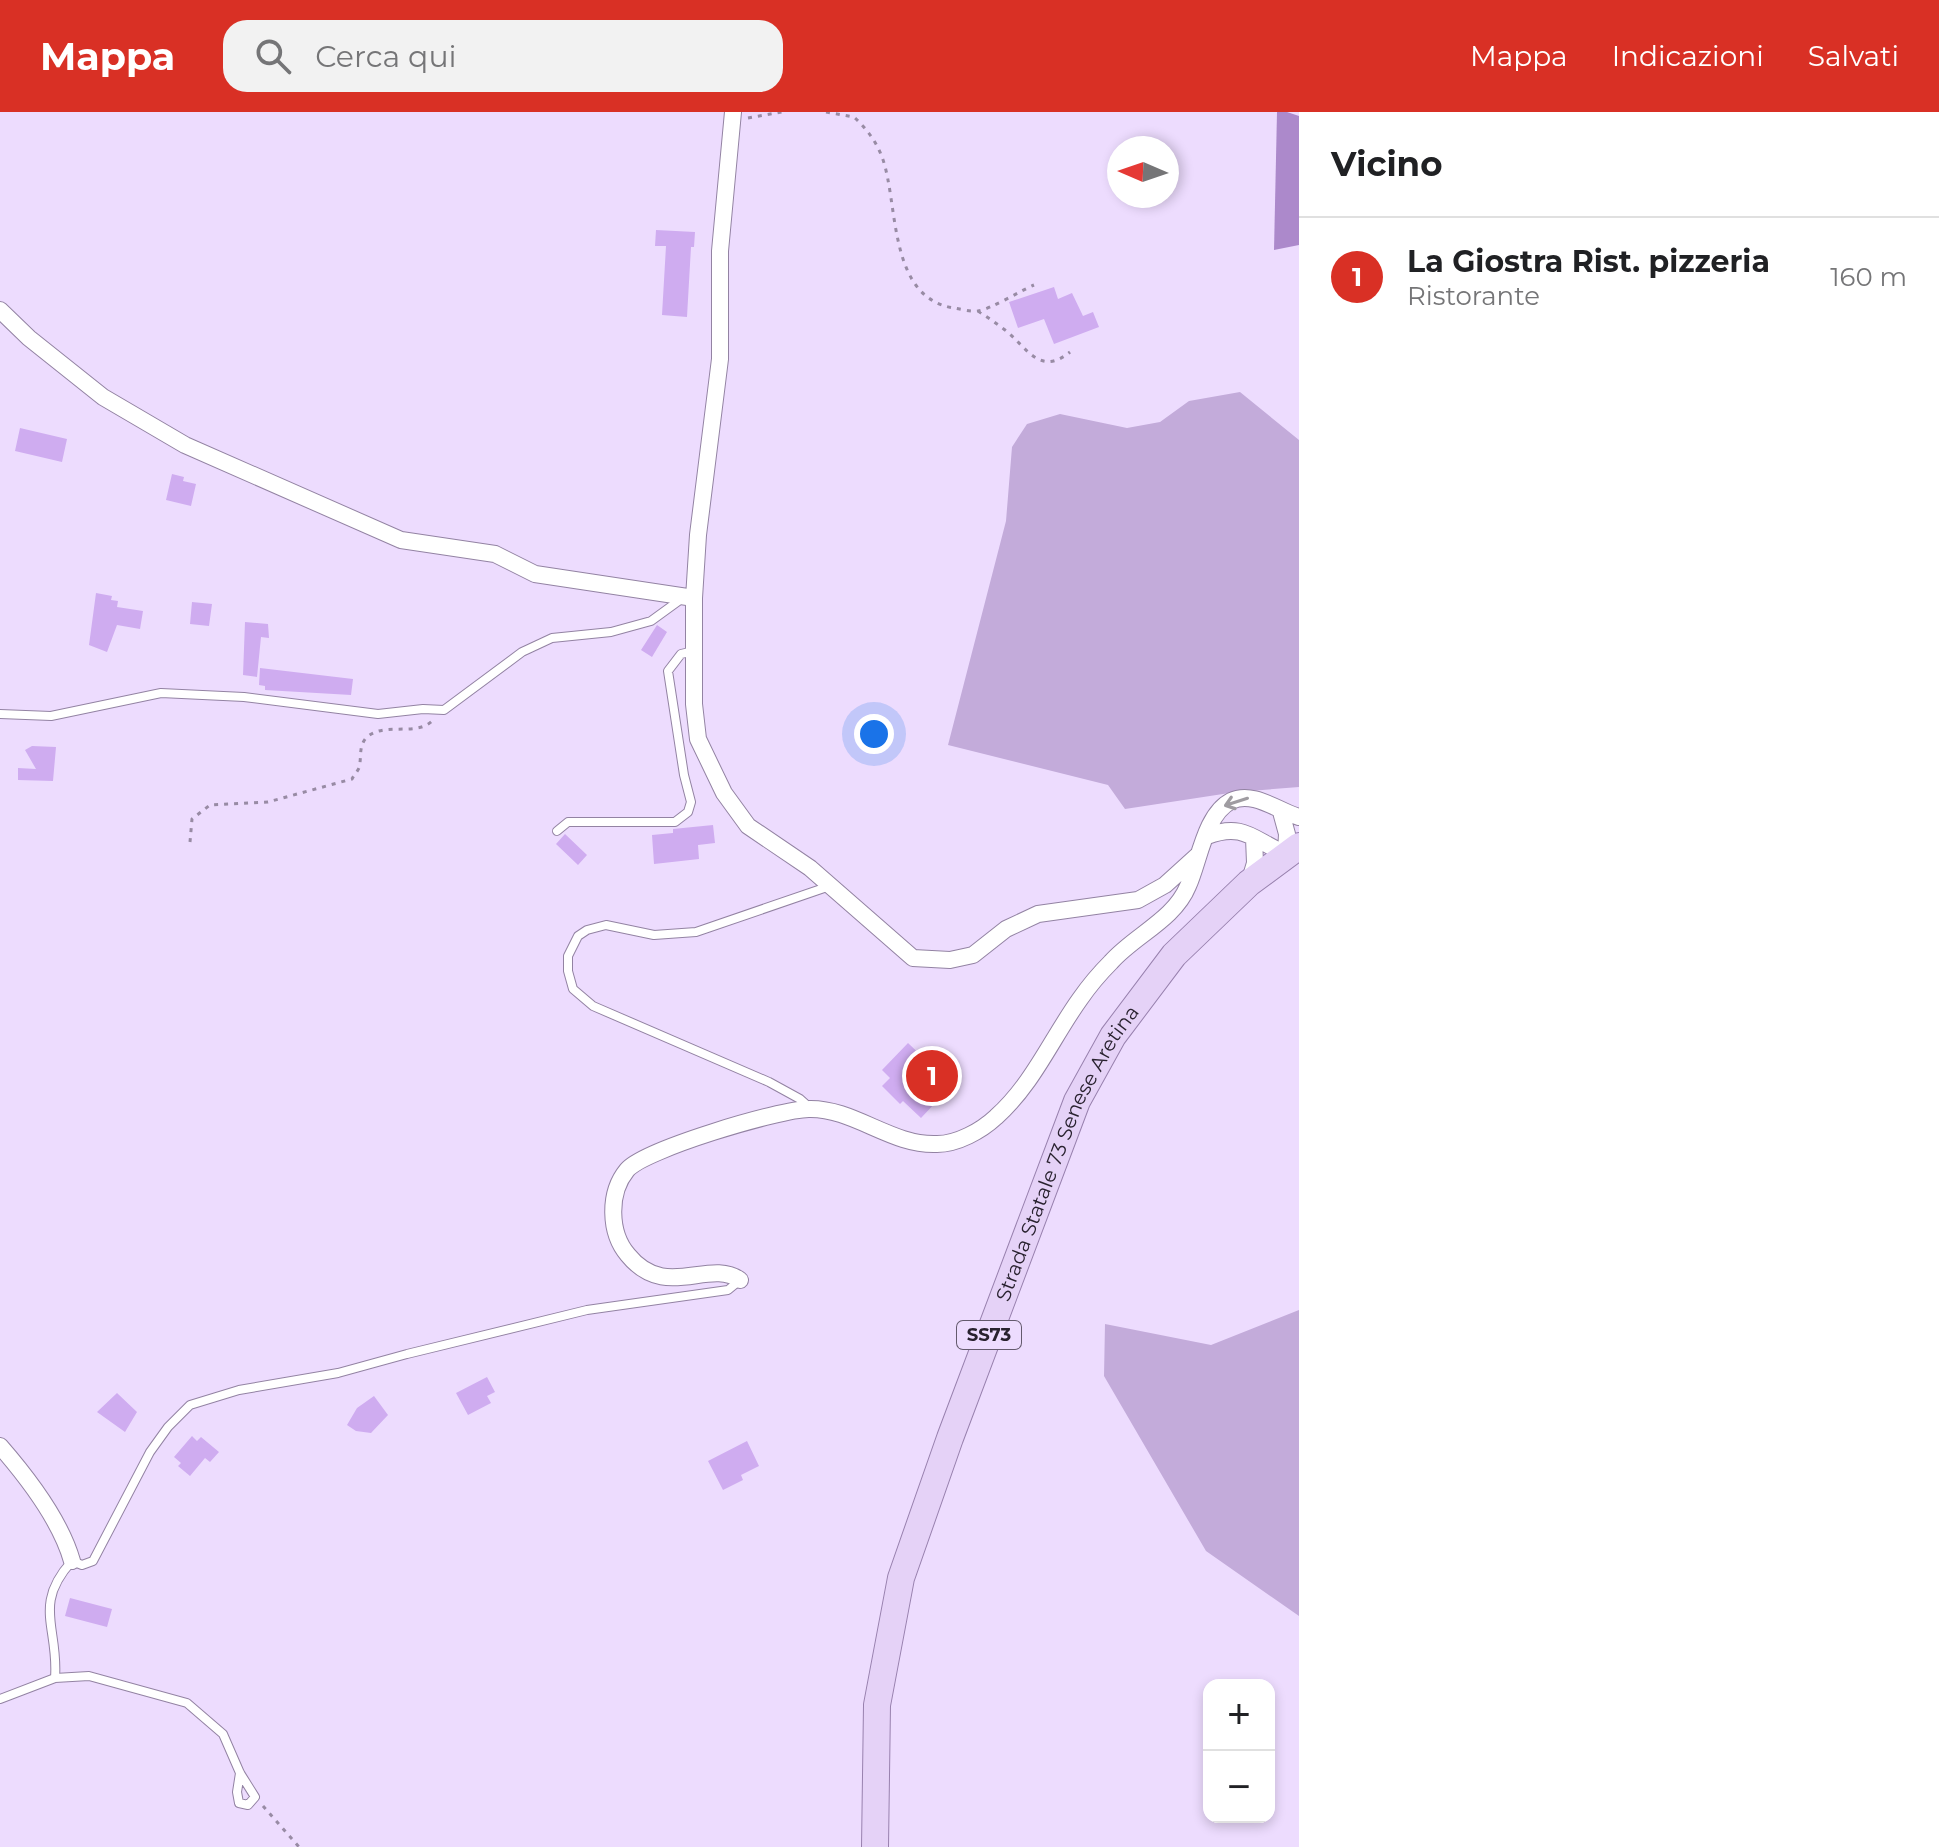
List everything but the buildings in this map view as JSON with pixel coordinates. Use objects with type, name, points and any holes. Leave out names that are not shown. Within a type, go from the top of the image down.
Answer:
[{"type":"main road","name":"Strada Statale 73 Senese Aretina","points":[[875,1847],[877,1705],[901,1578],[950,1438],[1077,1101],[1113,1036],[1174,955],[1249,883],[1293,850]]},
{"type":"street","points":[[733,116],[720,251],[720,359],[689,597],[698,739],[724,793],[748,826],[810,868],[913,958],[950,960],[973,955],[1006,929],[1038,914],[1138,900],[1165,885],[1197,856]]},
{"type":"street","points":[[0,310],[29,338],[103,397],[185,445],[401,540],[495,554],[535,574],[689,597]]},
{"type":"street","points":[[740,1280],[723,1272],[684,1278],[666,1277],[647,1270],[628,1256],[613,1218],[614,1193],[627,1169],[680,1144],[735,1126],[810,1108],[836,1114],[908,1141],[938,1144],[964,1138],[995,1119],[1023,1089],[1081,997],[1113,959],[1177,904],[1188,887],[1197,856],[1214,818],[1224,806],[1234,800],[1248,798],[1299,817]]},
{"type":"street","points":[[1281,812],[1293,850]]},
{"type":"street","points":[[1207,836],[1225,829],[1238,830],[1293,850]]},
{"type":"street","points":[[1249,883],[1255,863],[1254,838]]},
{"type":"street","points":[[0,1446],[22,1471],[67,1545],[72,1561]]},
{"type":"lane","points":[[0,714],[51,716],[161,693],[244,697],[378,714],[444,710],[522,652],[552,638],[611,632],[651,621],[689,597]]},
{"type":"lane","points":[[557,831],[568,822],[675,822],[685,817],[691,802],[668,671],[681,654],[694,651]]},
{"type":"lane","points":[[810,1108],[769,1082],[593,1006],[573,989],[568,956],[578,936],[596,927],[606,925],[654,935],[696,932],[831,886]]},
{"type":"lane","points":[[55,1678],[49,1598],[58,1575],[72,1561],[82,1565],[93,1561],[150,1452],[168,1427],[190,1405],[239,1390],[338,1373],[587,1310],[728,1290],[740,1280]]},
{"type":"lane","points":[[0,1699],[55,1678],[89,1676],[187,1703],[223,1734],[240,1773],[255,1797],[248,1805],[239,1803],[240,1773]]},
{"type":"path","points":[[733,116],[782,112]]},
{"type":"path","points":[[826,112],[854,117],[876,143],[886,171],[900,251],[915,282],[947,307],[978,311],[1007,331],[1032,357],[1051,361],[1070,352]]},
{"type":"path","points":[[978,311],[1034,285]]},
{"type":"path","points":[[190,842],[192,819],[210,805],[268,802],[352,779],[359,768],[361,747],[368,737],[385,730],[418,729],[430,724],[441,710]]},
{"type":"path","points":[[255,1797],[299,1847]]},
{"type":"shaded area","points":[[1277,112],[1299,116],[1299,245],[1274,250]]},
{"type":"shaded area","points":[[1240,392],[1299,440],[1299,787],[1236,792],[1125,809],[1108,785],[948,745],[1006,521],[1012,447],[1027,424],[1060,414],[1127,428],[1160,422],[1189,401]]},
{"type":"shaded area","points":[[1299,1310],[1299,1616],[1206,1551],[1104,1376],[1105,1324],[1211,1345]]},
{"type":"place","name":"La Giostra Rist. pizzeria","points":[[932,1076]]}]
